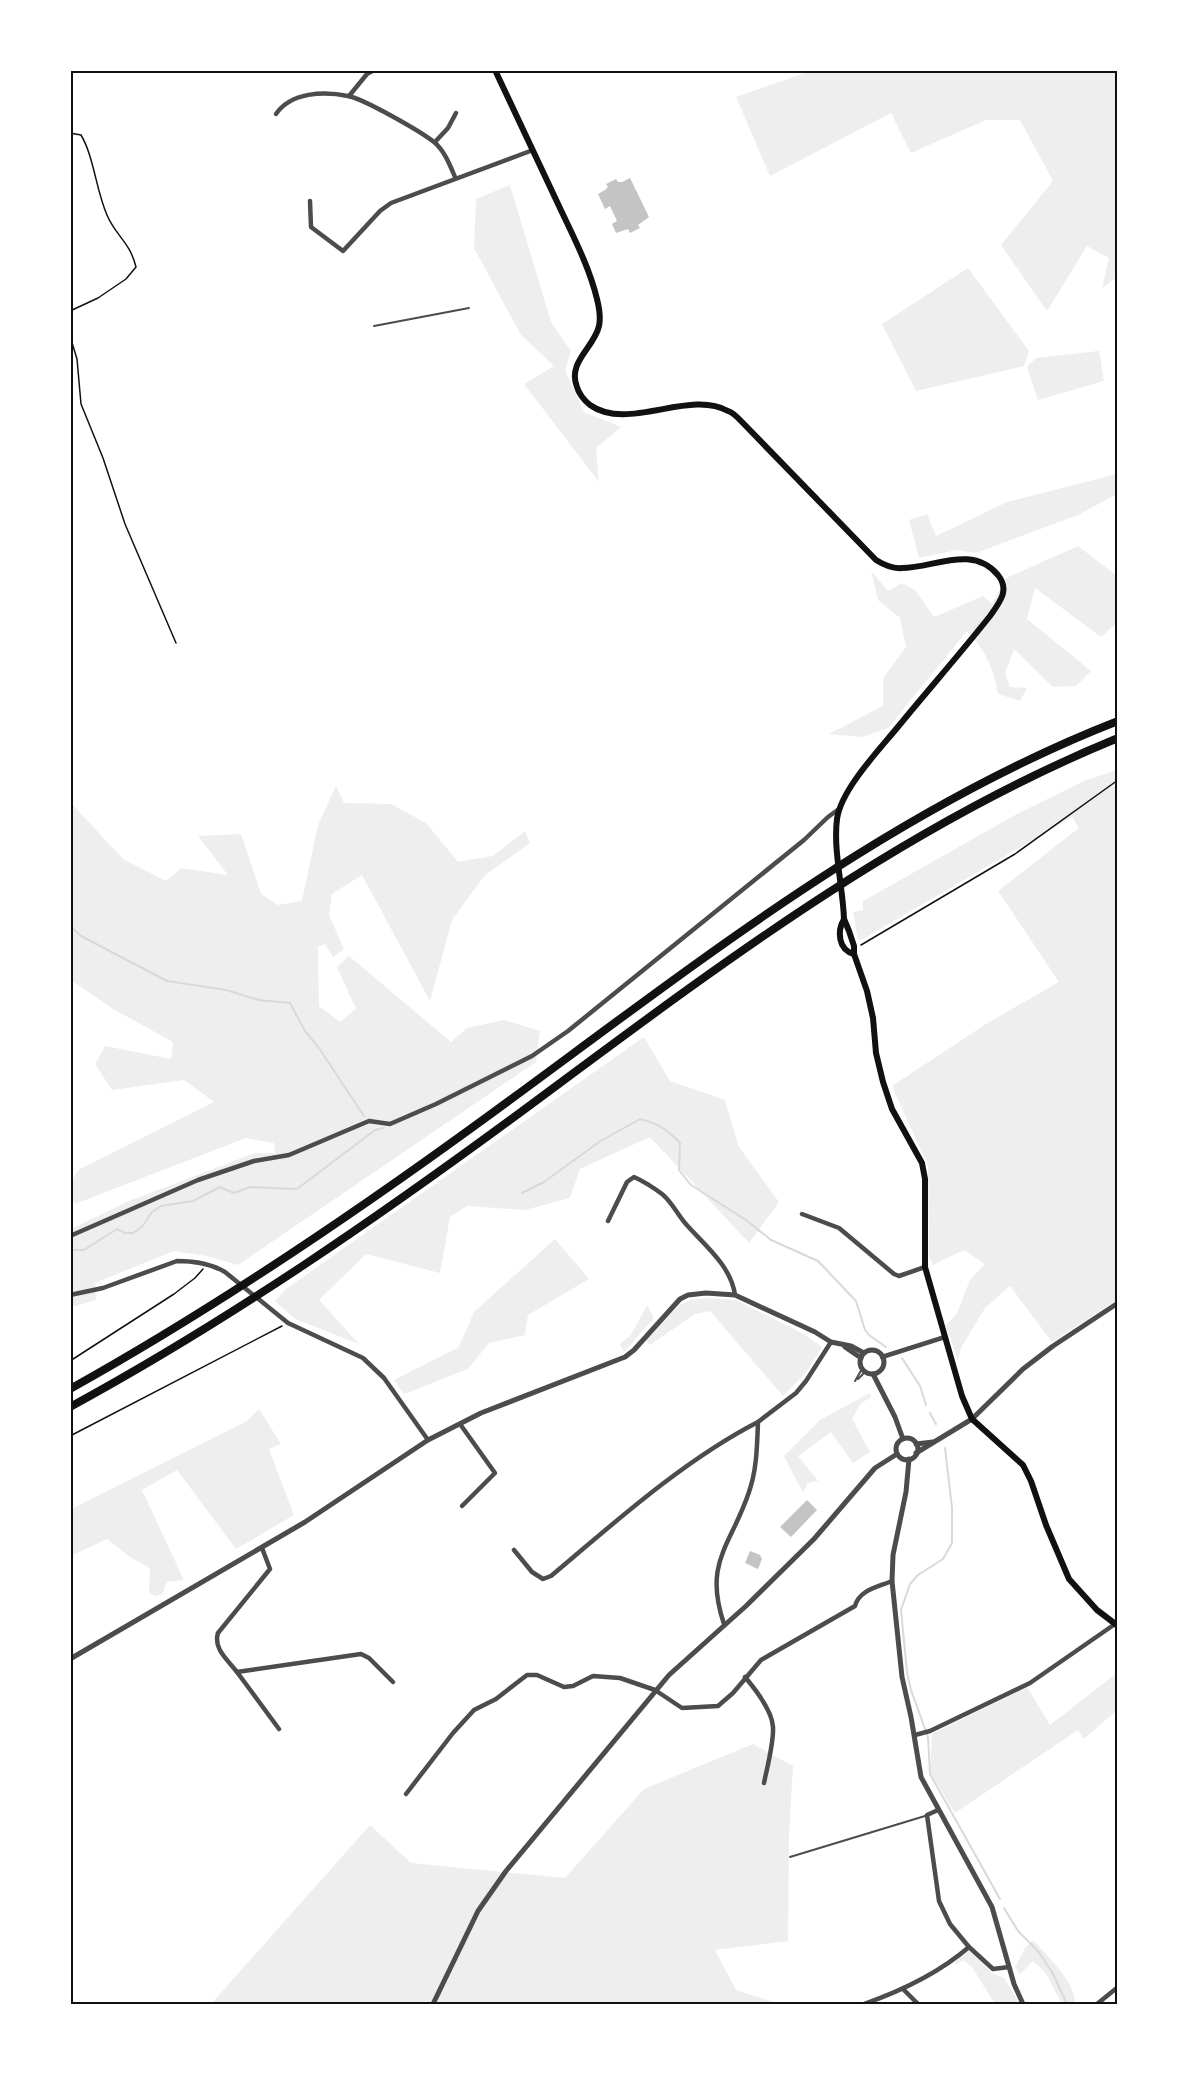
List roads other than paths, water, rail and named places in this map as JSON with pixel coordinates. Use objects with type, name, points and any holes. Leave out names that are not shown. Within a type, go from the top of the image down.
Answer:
[{"type":"highway","points":[[70,1389],[189,1320],[337,1223],[750,925],[874,842],[972,788],[1050,750],[1118,721]]},
{"type":"highway","points":[[70,1407],[226,1316],[333,1245],[514,1117],[717,967],[836,886],[917,836],[991,796],[1118,738]]},
{"type":"main road","points":[[495,70],[582,255],[598,302],[600,315],[598,329],[579,359],[575,372],[578,389],[587,403],[603,410],[619,413],[699,405],[727,410],[742,422],[876,560],[887,566],[903,568],[954,559],[973,559],[990,568],[1004,588],[1002,597],[990,616],[882,746],[852,786],[837,818],[844,919],[869,1000],[876,1053],[883,1082],[892,1109],[922,1163],[925,1179],[925,1267],[962,1396],[972,1419],[1023,1465],[1069,1579],[1097,1610],[1116,1625]]},
{"type":"main road","points":[[844,919],[839,927],[839,937],[844,948],[854,954]]},
{"type":"street","points":[[349,96],[367,74],[374,70]]},
{"type":"street","points":[[276,114],[288,101],[300,96],[323,94],[349,96],[389,115],[435,142],[455,177]]},
{"type":"street","points":[[435,142],[448,128],[456,113]]},
{"type":"street","points":[[310,201],[311,227],[344,251],[380,211],[391,203],[455,177],[533,150]]},
{"type":"street","points":[[70,1236],[198,1180],[254,1161],[289,1155],[369,1121],[390,1124],[436,1104],[532,1056],[568,1031],[804,840],[828,817],[842,808]]},
{"type":"street","points":[[608,1221],[627,1182],[634,1178],[639,1179],[666,1198],[684,1222],[716,1256],[734,1287],[735,1295]]},
{"type":"street","points":[[802,1215],[840,1228],[894,1274],[899,1276],[925,1267]]},
{"type":"street","points":[[70,1295],[103,1288],[177,1262],[208,1264],[225,1272],[288,1323],[363,1358],[384,1378],[428,1440]]},
{"type":"street","points":[[70,1659],[262,1548],[428,1440],[481,1413],[625,1357],[634,1350],[671,1307],[688,1295],[706,1293],[735,1295],[862,1355],[874,1351],[882,1357],[883,1364],[875,1373]]},
{"type":"street","points":[[905,1438],[898,1443],[897,1451],[902,1458],[913,1457],[972,1419],[1023,1369],[1118,1303]]},
{"type":"street","points":[[882,1357],[945,1337]]},
{"type":"street","points":[[514,1550],[532,1572],[543,1579],[551,1576],[657,1489],[727,1439],[758,1422],[796,1393],[831,1342]]},
{"type":"street","points":[[862,1355],[864,1371],[875,1373]]},
{"type":"street","points":[[875,1373],[905,1438],[916,1444],[935,1441]]},
{"type":"street","points":[[724,1624],[717,1595],[717,1570],[726,1541],[749,1491],[756,1463],[758,1422]]},
{"type":"street","points":[[460,1424],[495,1473],[462,1506]]},
{"type":"street","points":[[916,1444],[894,1546],[892,1581],[902,1677],[915,1735],[921,1777],[992,1907],[1023,2003]]},
{"type":"street","points":[[433,2004],[478,1911],[506,1871],[656,1690],[678,1665],[762,1591],[814,1539],[875,1468],[897,1451]]},
{"type":"street","points":[[262,1548],[270,1569],[218,1633],[217,1644],[279,1729]]},
{"type":"street","points":[[406,1794],[453,1732],[474,1710],[496,1698],[527,1675],[537,1675],[564,1687],[573,1686],[593,1676],[620,1678],[656,1690],[682,1708],[718,1706],[733,1693],[761,1660],[855,1606],[857,1599],[863,1593],[892,1581]]},
{"type":"street","points":[[915,1735],[930,1731],[1030,1683],[1116,1625]]},
{"type":"street","points":[[237,1672],[361,1654],[369,1658],[393,1682]]},
{"type":"street","points":[[746,1677],[768,1712],[773,1726],[764,1784]]},
{"type":"street","points":[[938,1810],[927,1815],[939,1900],[950,1924],[969,1947],[993,1969],[1010,1967]]},
{"type":"street","points":[[864,2004],[903,1989],[957,1957],[969,1947]]},
{"type":"street","points":[[1097,2004],[1118,1987]]},
{"type":"street","points":[[903,1989],[918,2004]]},
{"type":"lane","points":[[374,326],[469,308]]},
{"type":"lane","points":[[790,1857],[927,1815]]},
{"type":"waterway","points":[[70,926],[81,936],[167,981],[226,990],[259,1000],[290,1003],[305,1031],[319,1048],[364,1116]]},
{"type":"waterway","points":[[522,1193],[544,1182],[599,1142],[640,1119],[657,1125],[680,1143],[679,1170],[691,1185],[746,1220],[771,1240],[818,1261],[856,1301],[865,1330],[886,1347]]},
{"type":"waterway","points":[[70,1250],[84,1250],[117,1229],[125,1233],[133,1233],[142,1227],[152,1212],[161,1206],[193,1201],[220,1187],[234,1193],[250,1187],[297,1189],[375,1130],[384,1128]]},
{"type":"waterway","points":[[902,1358],[920,1386],[926,1405]]},
{"type":"waterway","points":[[930,1413],[936,1424]]},
{"type":"waterway","points":[[945,1448],[952,1508],[952,1543],[943,1559],[918,1575],[910,1584],[901,1610],[907,1672],[928,1737],[930,1774],[1000,1899]]},
{"type":"waterway","points":[[1004,1908],[1018,1931],[1038,1951],[1052,1972],[1067,2004]]}]
